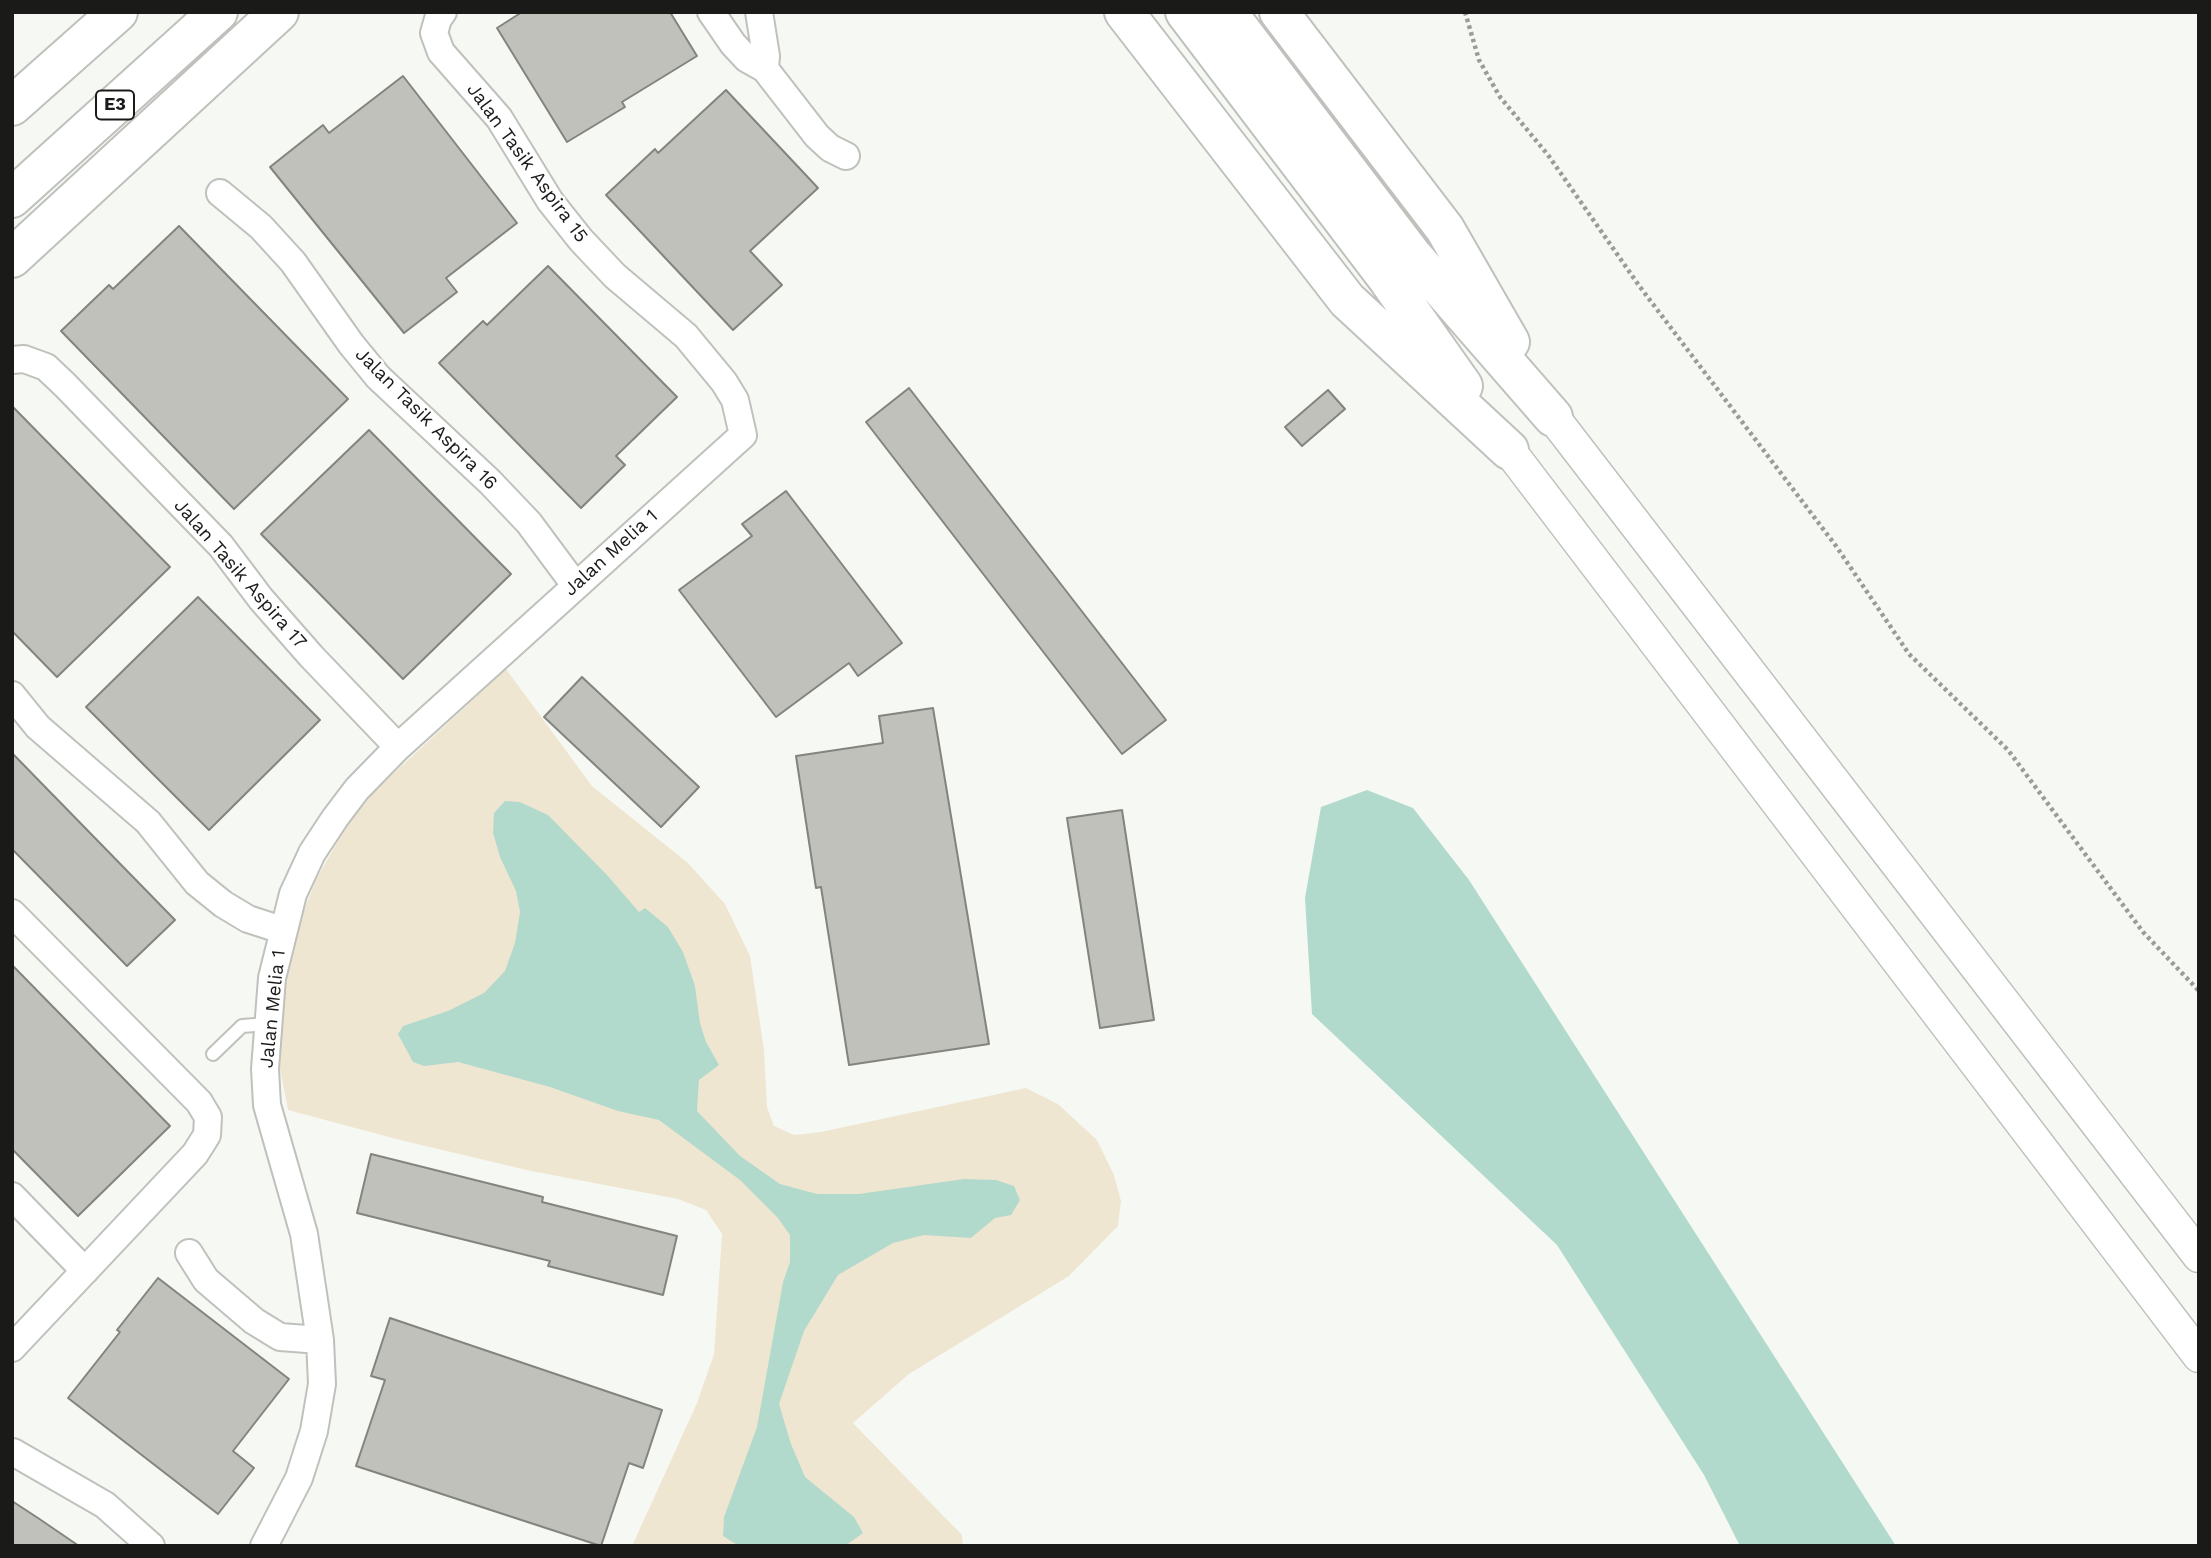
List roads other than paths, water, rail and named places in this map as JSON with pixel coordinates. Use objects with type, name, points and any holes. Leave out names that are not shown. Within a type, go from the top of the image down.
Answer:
[{"type":"highway","points":[[12,106],[118,12]]},
{"type":"highway","name":"E3","points":[[12,198],[218,12]]},
{"type":"highway","points":[[12,258],[279,12]]},
{"type":"highway","points":[[1124,12],[1347,300],[1509,450]]},
{"type":"highway","points":[[1185,12],[1387,278],[1509,450]]},
{"type":"highway","points":[[1227,12],[1412,255],[1553,416]]},
{"type":"highway","points":[[1279,12],[1445,229],[1553,416]]},
{"type":"street","name":"Jalan Tasik Aspira 15","points":[[443,12],[434,33],[441,52],[499,118],[550,201],[581,240],[615,276],[686,336],[724,382],[735,400],[743,435]]},
{"type":"street","points":[[711,12],[733,44],[747,59],[765,69],[817,136],[830,148],[846,156]]},
{"type":"street","points":[[759,12],[766,56],[765,69]]},
{"type":"street","name":"Jalan Tasik Aspira 16","points":[[220,193],[261,227],[293,262],[378,377],[490,482],[528,523],[575,585]]},
{"type":"street","name":"Jalan Tasik Aspira 17","points":[[12,360],[24,359],[46,367],[65,385],[221,546],[261,599],[311,656],[398,747]]},
{"type":"street","points":[[1553,416],[2199,1256]]},
{"type":"street","name":"Jalan Melia 1","points":[[264,1546],[299,1478],[314,1431],[322,1384],[320,1340],[304,1234],[267,1105],[265,1069],[272,978],[293,894],[312,853],[357,789],[398,747],[743,435]]},
{"type":"street","points":[[1509,450],[2199,1356]]},
{"type":"street","points":[[12,695],[38,727],[148,822],[197,883],[223,904],[248,919],[282,930]]},
{"type":"street","points":[[12,913],[199,1102],[208,1117],[207,1135],[195,1154],[12,1348]]},
{"type":"street","points":[[12,1196],[85,1270]]},
{"type":"street","points":[[189,1253],[206,1280],[254,1321],[281,1336],[320,1340]]},
{"type":"street","points":[[13,1452],[105,1505],[151,1546]]},
{"type":"lane","points":[[212,1054],[242,1026],[268,1024]]}]
